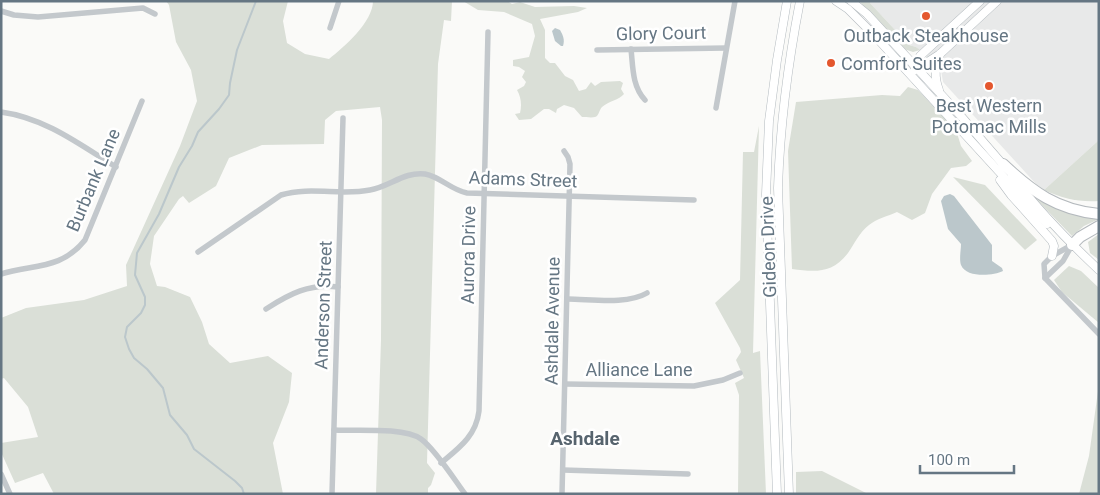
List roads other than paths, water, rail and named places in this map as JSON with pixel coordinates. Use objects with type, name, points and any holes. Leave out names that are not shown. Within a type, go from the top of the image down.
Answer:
[{"type":"highway","points":[[1003,164],[1028,187],[1047,199],[1073,210],[1099,214]]},
{"type":"highway","points":[[1072,244],[1099,226]]},
{"type":"street","points":[[330,28],[339,1]]},
{"type":"street","points":[[716,108],[735,1]]},
{"type":"street","name":"Gideon Drive","points":[[777,494],[766,194],[769,121],[787,1]]},
{"type":"street","name":"Gideon Drive","points":[[789,494],[778,188],[785,90],[800,1]]},
{"type":"street","points":[[836,1],[848,9],[911,74],[1033,210],[1058,234],[1072,244]]},
{"type":"street","points":[[917,68],[920,56],[980,1]]},
{"type":"street","points":[[911,74],[917,68],[940,54],[997,1]]},
{"type":"street","points":[[852,2],[867,14],[917,68],[1003,164],[1024,192],[1099,270]]},
{"type":"street","points":[[1,11],[38,16],[143,8],[155,14]]},
{"type":"street","name":"Aurora Drive","points":[[441,463],[469,439],[478,416],[488,32]]},
{"type":"street","name":"Glory Court","points":[[597,50],[726,48]]},
{"type":"street","points":[[631,49],[635,82],[641,95],[646,100]]},
{"type":"street","points":[[939,92],[935,68],[940,54]]},
{"type":"street","name":"Burbank Lane","points":[[1,274],[27,267],[51,264],[78,249],[89,233],[142,101]]},
{"type":"street","points":[[1,112],[28,118],[50,126],[116,167]]},
{"type":"street","name":"Anderson Street","points":[[332,494],[343,118]]},
{"type":"street","name":"Ashdale Avenue","points":[[562,494],[570,164],[564,151]]},
{"type":"street","points":[[984,156],[1006,189],[1052,241],[1054,246],[1052,256]]},
{"type":"street","name":"Adams Street","points":[[198,252],[281,195],[296,191],[368,191],[409,175],[418,174],[434,176],[459,192],[694,200]]},
{"type":"street","points":[[1072,244],[1052,256],[1044,264],[1045,278],[1099,334]]},
{"type":"street","points":[[1045,278],[1063,261],[1072,244]]},
{"type":"street","points":[[769,282],[781,281]]},
{"type":"street","points":[[266,309],[281,299],[305,288],[322,285],[338,287]]},
{"type":"street","points":[[568,299],[627,300],[641,297],[647,293]]},
{"type":"street","name":"Alliance Lane","points":[[565,384],[694,386],[723,380],[740,373]]},
{"type":"street","points":[[334,430],[409,433],[422,440],[464,494]]},
{"type":"street","points":[[563,470],[688,474]]},
{"type":"street","points":[[1,474],[10,494]]},
{"type":"waterway","points":[[244,494],[242,488],[235,481],[194,449],[187,435],[170,415],[163,388],[147,369],[134,358],[125,337],[127,327],[141,313],[145,305],[145,297],[135,275],[137,253],[159,214],[179,167],[198,132],[229,95],[237,50],[256,1]]},
{"type":"place","name":"Outback Steakhouse","points":[[926,16]]},
{"type":"place","name":"Comfort Suites","points":[[831,63]]},
{"type":"place","name":"Best Western Potomac Mills","points":[[989,86]]},
{"type":"district","name":"Ashdale","points":[[585,438]]}]
